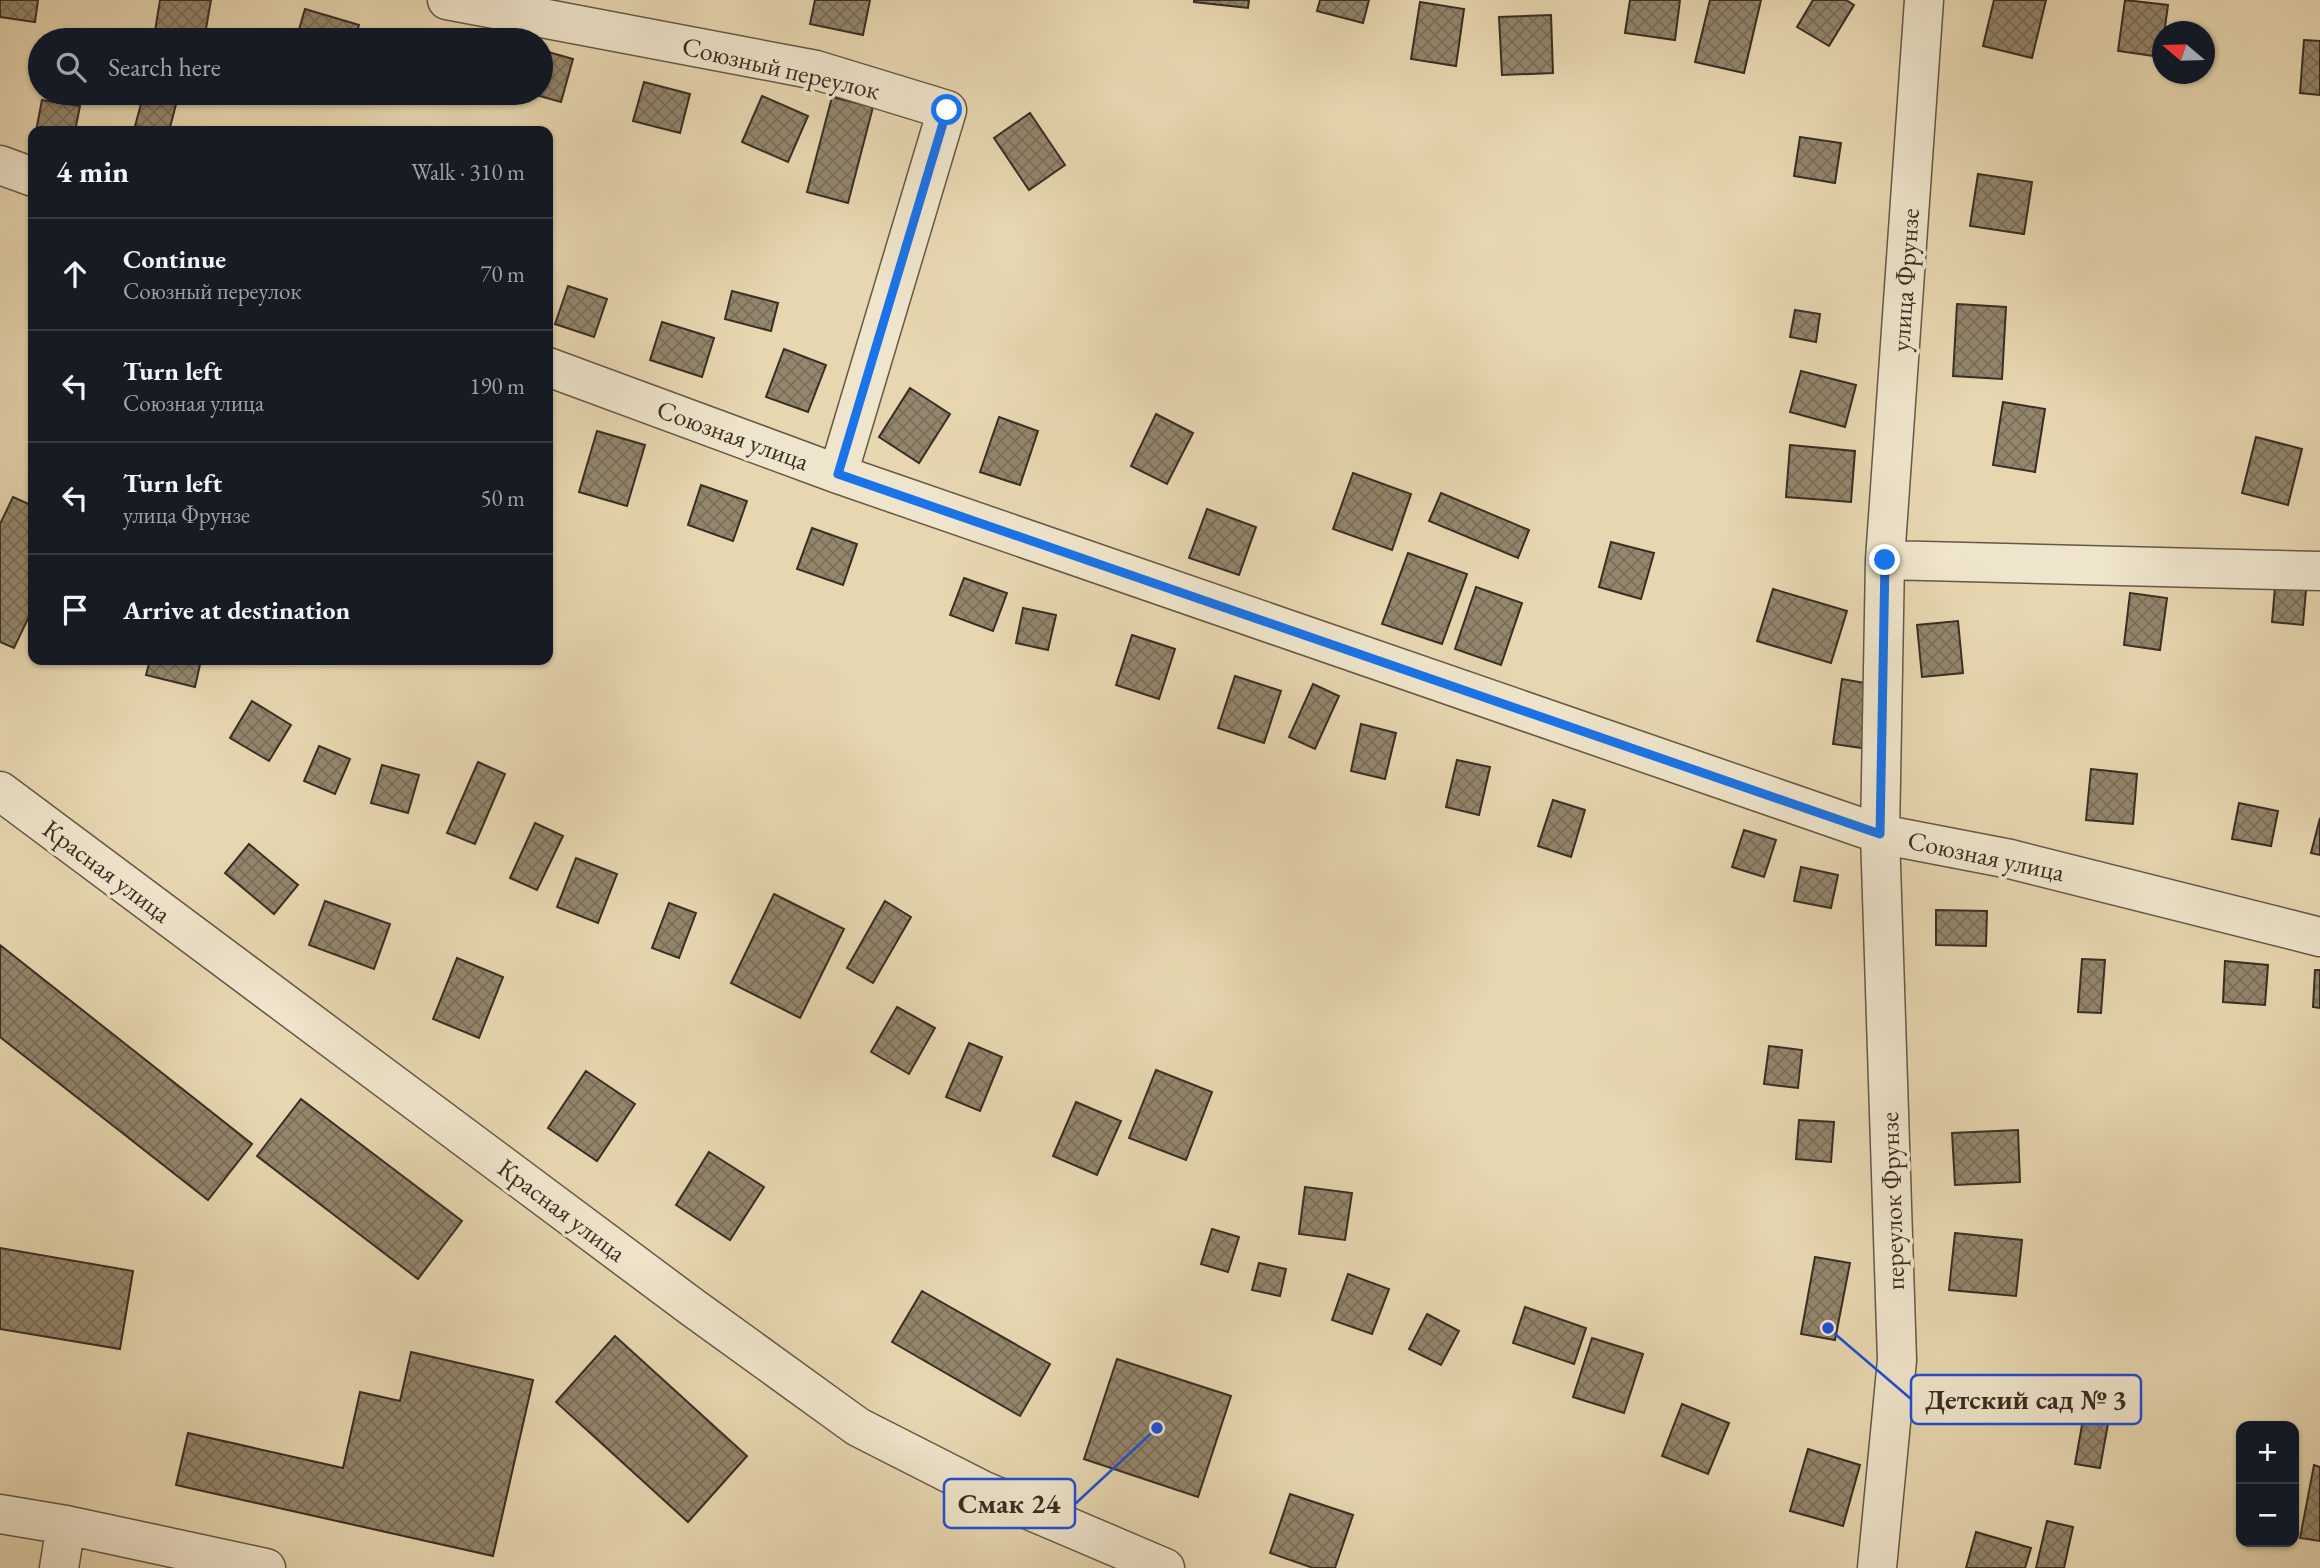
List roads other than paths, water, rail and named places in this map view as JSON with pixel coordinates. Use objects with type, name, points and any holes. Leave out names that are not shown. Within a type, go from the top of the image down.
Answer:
[{"type":"street","name":"Союзный переулок","points":[[447,0],[816,70],[947,110],[838,474]]},
{"type":"street","name":"улица Фрунзе","points":[[1880,834],[1885,560],[1924,0]]},
{"type":"street","points":[[0,165],[28,175]]},
{"type":"street","name":"Союзная улица","points":[[553,369],[838,474],[1880,834],[2010,859],[2320,937]]},
{"type":"street","points":[[1885,560],[2320,571]]},
{"type":"street","name":"Красная улица","points":[[0,791],[692,1307],[858,1427],[982,1490],[1159,1567]]},
{"type":"street","name":"переулок Фрунзе","points":[[1877,1568],[1897,1360],[1880,834]]},
{"type":"street","points":[[0,1514],[66,1525],[266,1568]]},
{"type":"street","points":[[59,1568],[66,1525]]},
{"type":"place","name":"Детский сад № 3","points":[[1828,1328]]},
{"type":"place","name":"Смак 24","points":[[1157,1428]]}]
